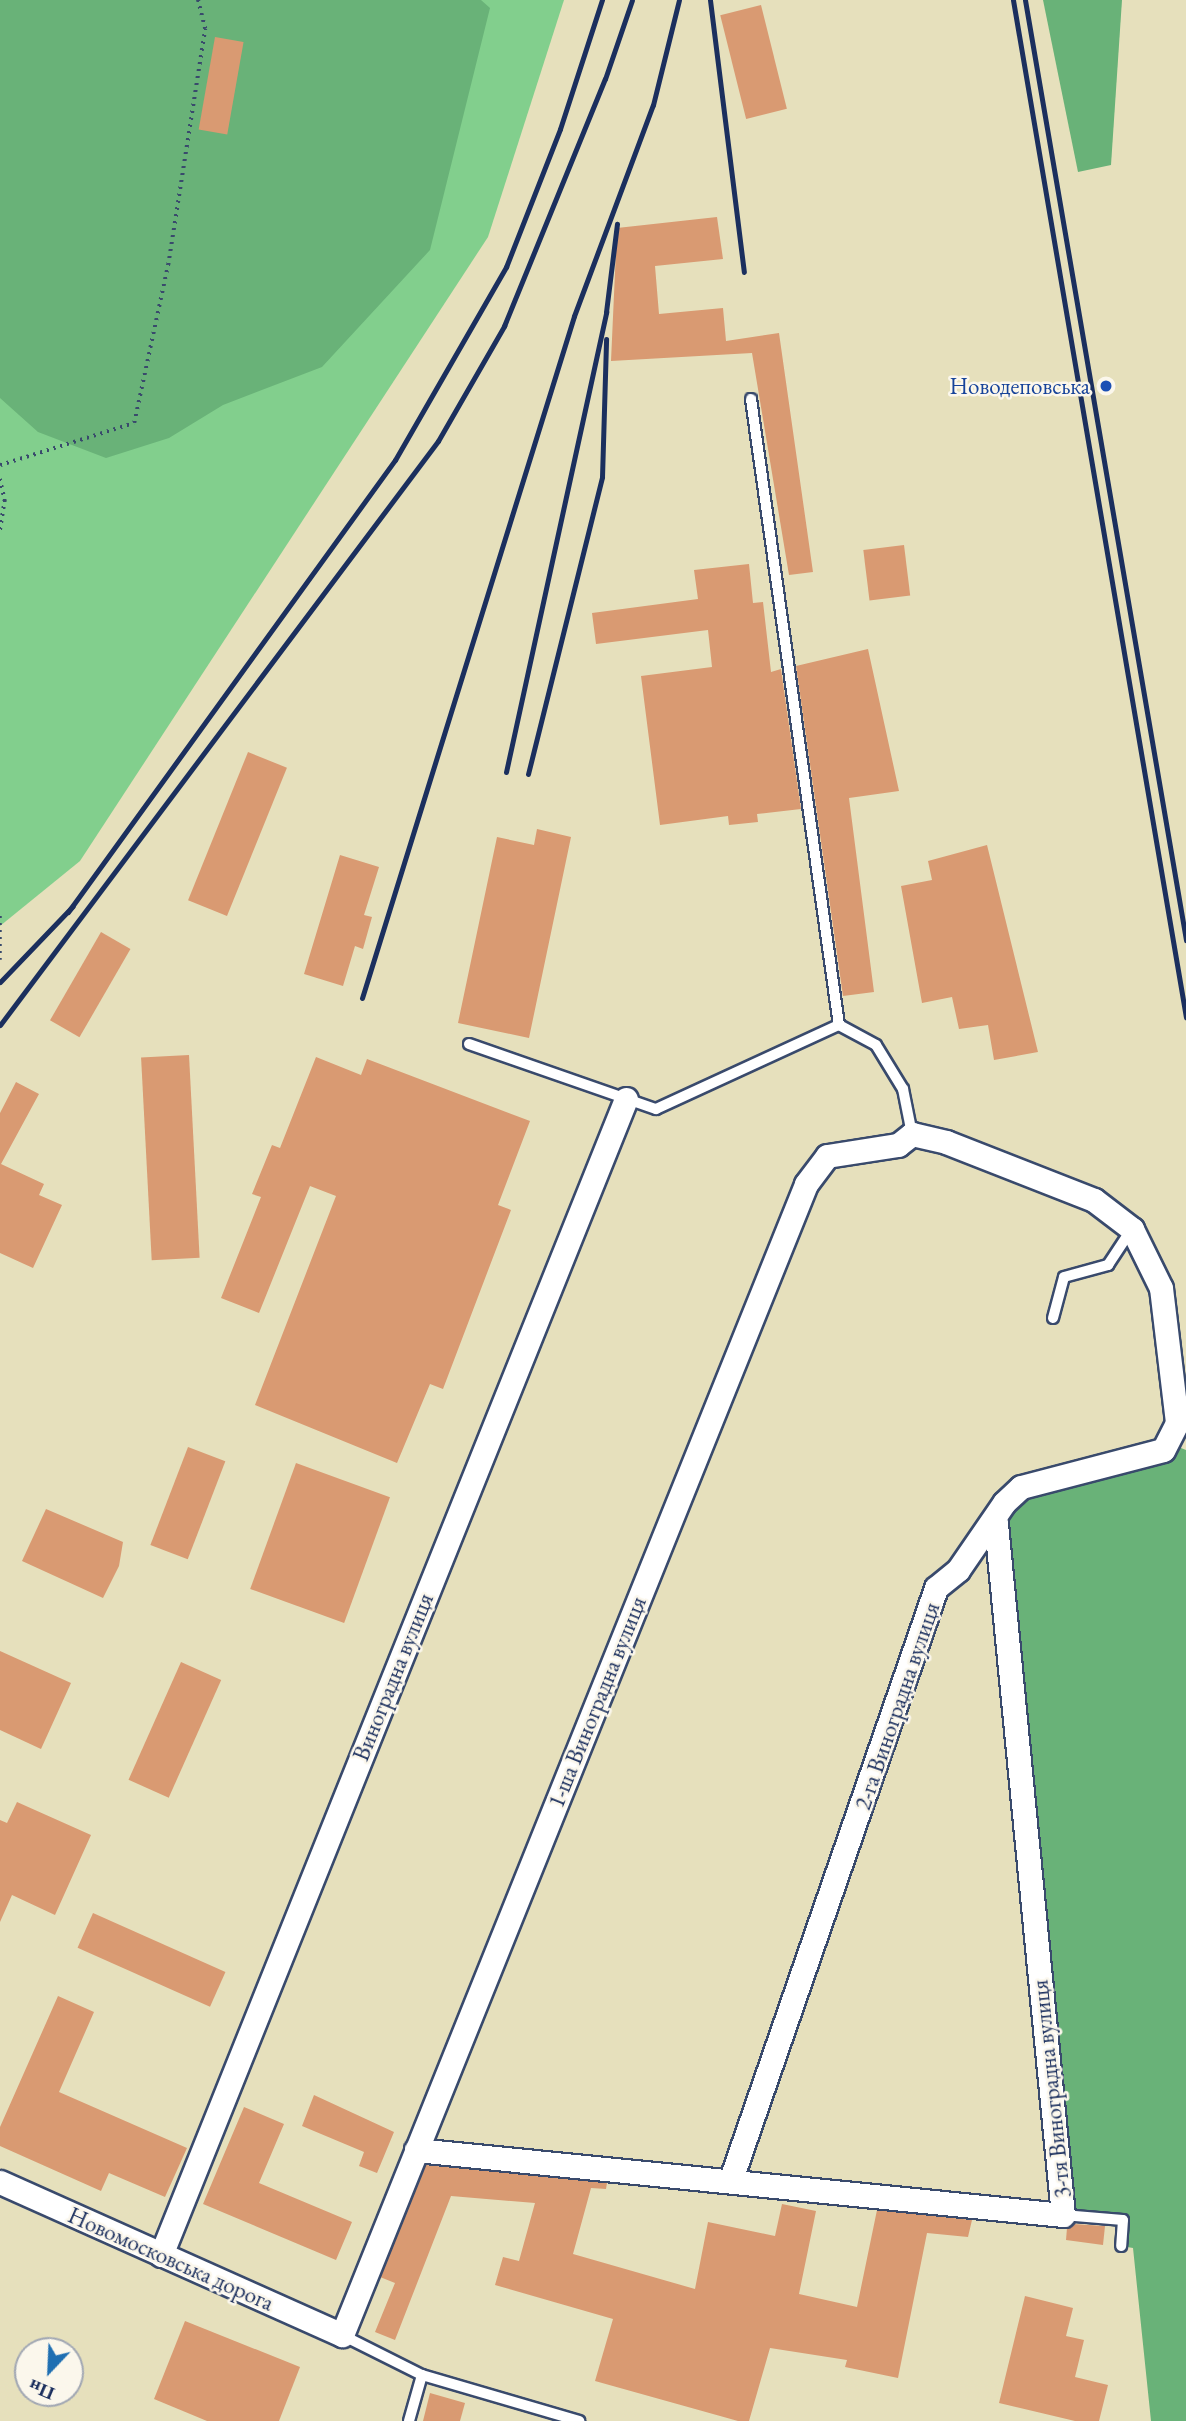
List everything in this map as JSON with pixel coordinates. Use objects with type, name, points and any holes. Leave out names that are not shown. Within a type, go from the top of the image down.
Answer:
[{"type":"street","name":"Виноградна вулиця","points":[[161,2255],[626,1099]]},
{"type":"street","name":"2-га Виноградна вулиця","points":[[731,2179],[936,1588],[958,1570],[1004,1503],[1021,1487],[1163,1450],[1173,1437],[1177,1423],[1161,1288],[1132,1229],[1094,1200],[946,1142],[912,1134]]},
{"type":"street","name":"1-ша Виноградна вулиця","points":[[342,2335],[806,1184],[827,1156],[898,1144],[912,1134]]},
{"type":"street","name":"3-тя Виноградна вулиця","points":[[416,2150],[731,2179],[1063,2215],[996,1524]]},
{"type":"street","name":"Новомосковська дорога","points":[[0,2182],[342,2335]]},
{"type":"lane","points":[[751,399],[839,1025]]},
{"type":"lane","points":[[469,1044],[656,1109],[839,1025]]},
{"type":"lane","points":[[839,1025],[876,1045],[903,1088],[912,1134]]},
{"type":"lane","points":[[1053,1318],[1064,1277],[1108,1265],[1132,1229]]},
{"type":"lane","points":[[1063,2215],[1123,2220],[1121,2246]]},
{"type":"lane","points":[[342,2335],[422,2375],[579,2421]]},
{"type":"lane","points":[[409,2421],[422,2375]]},
{"type":"path","points":[[0,465],[134,423],[168,265],[205,29],[198,0]]},
{"type":"path","points":[[0,480],[5,500],[0,531]]},
{"type":"path","points":[[0,916],[0,960]]},
{"type":"green space","points":[[0,0],[564,0],[488,237],[80,861],[0,926]]},
{"type":"green space","points":[[0,0],[481,0],[490,8],[430,250],[322,367],[223,405],[169,438],[106,458],[38,432],[0,398]]},
{"type":"green space","points":[[1043,0],[1122,0],[1111,165],[1078,172]]},
{"type":"green space","points":[[1176,1446],[1186,1450],[1186,2421],[1151,2421],[1133,2248],[1121,2246],[1122,2221],[1063,2215],[996,1525],[1021,1484]]},
{"type":"building","points":[[761,5],[787,109],[746,119],[720,15]]},
{"type":"building","points":[[215,37],[244,42],[227,135],[199,130]]},
{"type":"building","points":[[717,217],[723,259],[655,266],[659,314],[723,308],[726,341],[779,333],[813,572],[789,575],[752,353],[611,361],[617,228]]},
{"type":"building","points":[[904,545],[910,596],[870,601],[863,550]]},
{"type":"building","points":[[749,564],[753,603],[763,602],[771,672],[781,669],[801,809],[757,814],[758,822],[729,825],[728,816],[660,825],[641,676],[712,667],[708,630],[596,644],[592,613],[698,599],[694,570]]},
{"type":"building","points":[[868,649],[899,791],[849,798],[874,992],[843,996],[796,666]]},
{"type":"building","points":[[248,752],[287,768],[227,916],[188,900]]},
{"type":"building","points":[[537,829],[571,837],[529,1038],[458,1023],[497,837],[534,845]]},
{"type":"building","points":[[987,845],[1038,1052],[994,1060],[988,1025],[959,1029],[952,997],[922,1003],[901,886],[932,880],[928,861]]},
{"type":"building","points":[[340,855],[379,867],[364,915],[372,917],[363,949],[355,946],[343,986],[304,974]]},
{"type":"building","points":[[101,932],[130,949],[79,1037],[50,1020]]},
{"type":"building","points":[[189,1055],[200,1258],[152,1260],[141,1058]]},
{"type":"building","points":[[316,1057],[361,1075],[367,1059],[530,1121],[498,1205],[511,1210],[443,1389],[430,1384],[397,1463],[255,1405],[336,1196],[310,1186],[259,1313],[221,1298],[261,1197],[252,1194],[272,1145],[280,1148]]},
{"type":"building","points":[[16,1082],[39,1094],[1,1164],[44,1184],[39,1195],[62,1205],[33,1268],[0,1253],[0,1113]]},
{"type":"building","points":[[188,1447],[225,1461],[188,1559],[150,1545]]},
{"type":"building","points":[[296,1463],[390,1497],[344,1623],[250,1589]]},
{"type":"building","points":[[46,1509],[123,1542],[119,1566],[103,1598],[22,1561]]},
{"type":"building","points":[[0,1651],[71,1683],[41,1749],[0,1730]]},
{"type":"building","points":[[181,1662],[221,1680],[169,1798],[129,1780]]},
{"type":"building","points":[[17,1802],[91,1835],[55,1915],[12,1895],[0,1922],[0,1820],[7,1823]]},
{"type":"building","points":[[93,1913],[225,1972],[210,2007],[78,1948]]},
{"type":"building","points":[[58,1996],[94,2012],[59,2092],[187,2148],[165,2197],[109,2173],[101,2191],[0,2146],[0,2127]]},
{"type":"building","points":[[314,2095],[394,2132],[377,2173],[359,2166],[364,2152],[302,2126]]},
{"type":"building","points":[[244,2107],[284,2124],[259,2183],[352,2222],[336,2260],[203,2204]]},
{"type":"building","points":[[426,2165],[607,2183],[606,2189],[591,2188],[573,2254],[695,2289],[708,2222],[775,2236],[782,2204],[816,2211],[799,2294],[857,2307],[877,2210],[972,2220],[968,2237],[927,2233],[898,2378],[845,2367],[847,2360],[770,2348],[749,2421],[738,2421],[595,2381],[613,2319],[495,2285],[503,2257],[519,2261],[535,2203],[451,2196],[395,2340],[375,2332],[395,2283],[380,2277]]},
{"type":"building","points":[[1073,2224],[1105,2226],[1103,2245],[1066,2240],[1067,2228]]},
{"type":"building","points":[[1025,2296],[1073,2308],[1066,2336],[1084,2340],[1075,2377],[1108,2385],[1099,2421],[1075,2421],[999,2403]]},
{"type":"building","points":[[185,2321],[300,2367],[279,2421],[207,2421],[154,2399]]},
{"type":"building","points":[[430,2393],[465,2403],[460,2421],[423,2421]]},
{"type":"railway","points":[[68,912],[395,460],[506,267],[560,129],[602,0]]},
{"type":"railway","points":[[0,1025],[438,441],[504,326],[605,79],[632,0]]},
{"type":"railway","points":[[362,998],[574,316],[653,105],[679,0]]},
{"type":"railway","points":[[710,0],[744,272]]},
{"type":"railway","points":[[1013,0],[1186,1017]]},
{"type":"railway","points":[[1025,0],[1186,940]]},
{"type":"railway","points":[[506,772],[606,312],[617,224]]},
{"type":"railway","points":[[528,774],[602,477],[606,339]]},
{"type":"railway","points":[[0,982],[73,906]]},
{"type":"place","name":"Новодеповська","points":[[1106,386]]}]
